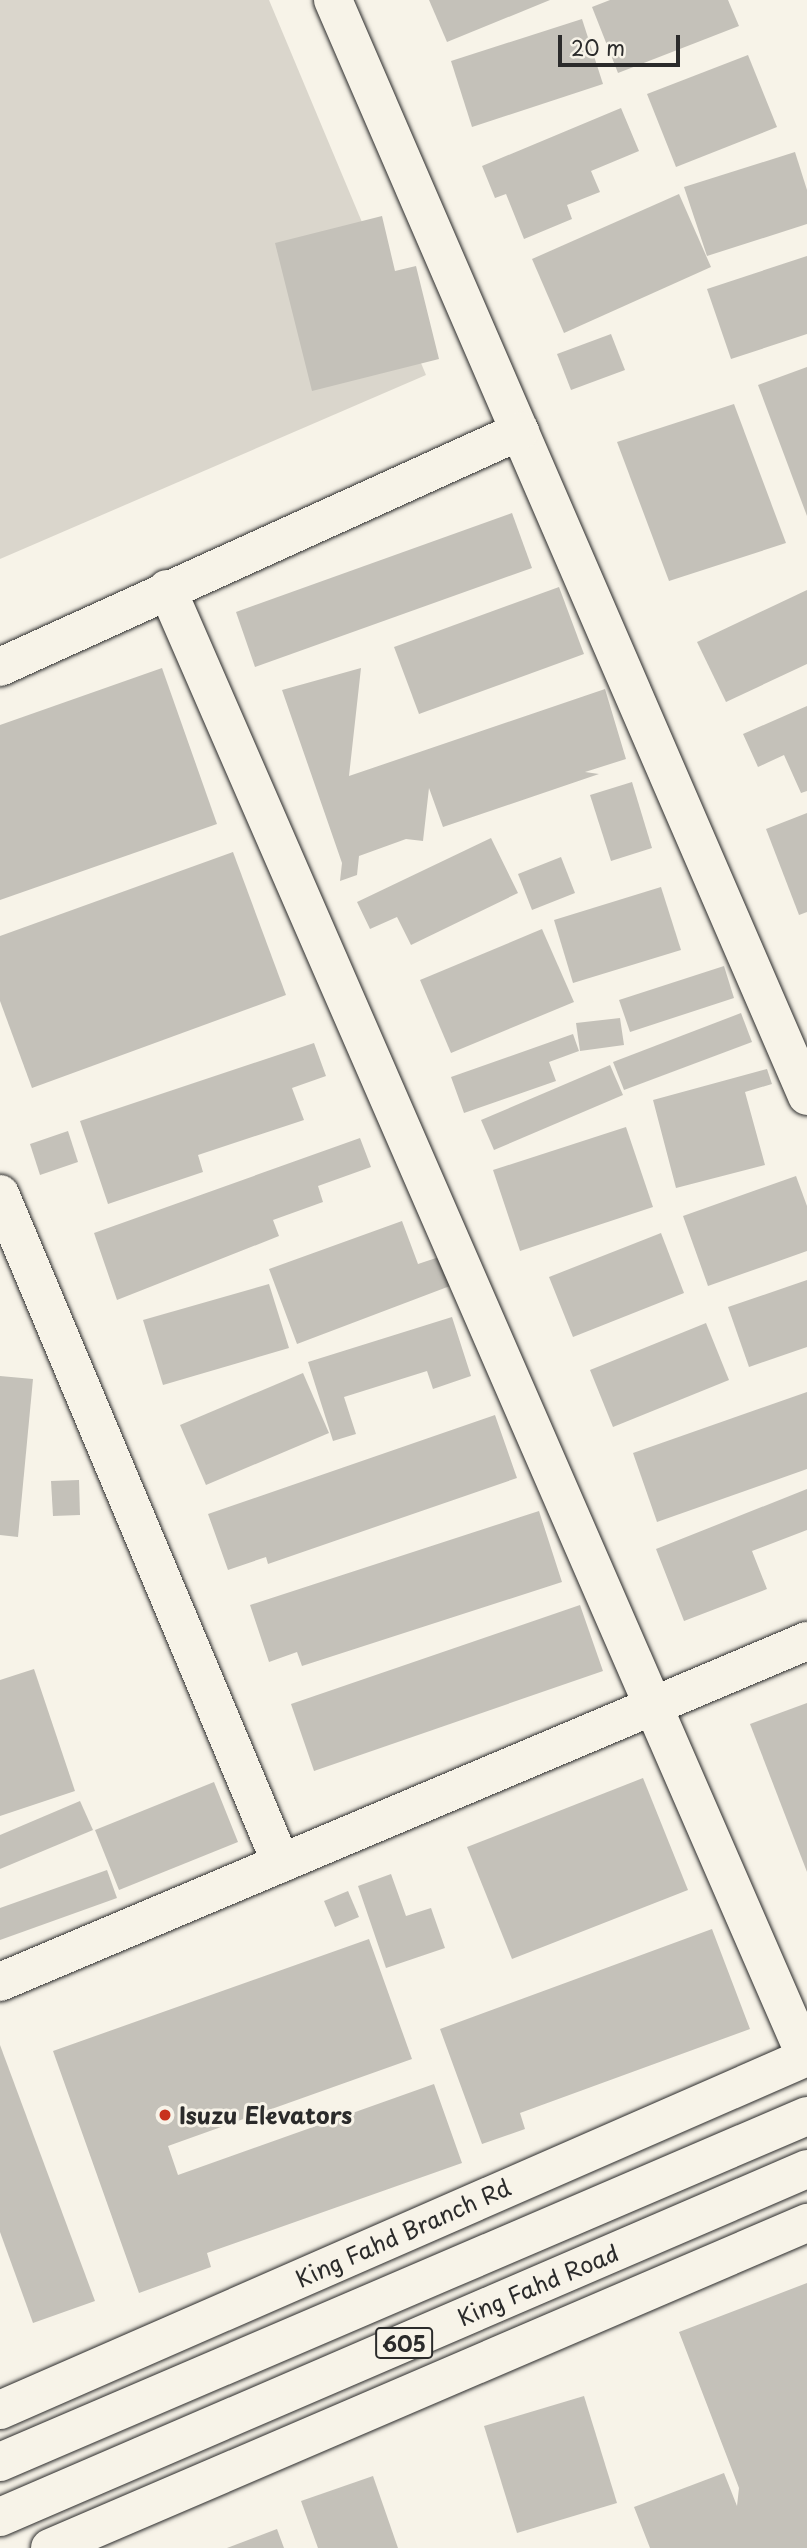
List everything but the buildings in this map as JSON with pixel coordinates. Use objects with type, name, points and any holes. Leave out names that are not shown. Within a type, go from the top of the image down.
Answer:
[{"type":"main road","points":[[333,0],[807,1096]]},
{"type":"main road","points":[[0,667],[167,589],[520,432]]},
{"type":"main road","points":[[167,589],[656,1704],[806,2057]]},
{"type":"main road","points":[[0,1194],[281,1863]]},
{"type":"main road","points":[[0,1982],[807,1641]]},
{"type":"main road","name":"King Fahd Branch Rd","points":[[1,2407],[806,2057]]},
{"type":"main road","name":"605","points":[[0,2462],[807,2116]]},
{"type":"main road","name":"King Fahd Road","points":[[0,2517],[807,2169]]},
{"type":"main road","points":[[50,2548],[807,2223]]},
{"type":"shaded area","points":[[0,0],[269,0],[426,375],[0,559]]},
{"type":"place","name":"Isuzu Elevators","points":[[165,2115]]}]
